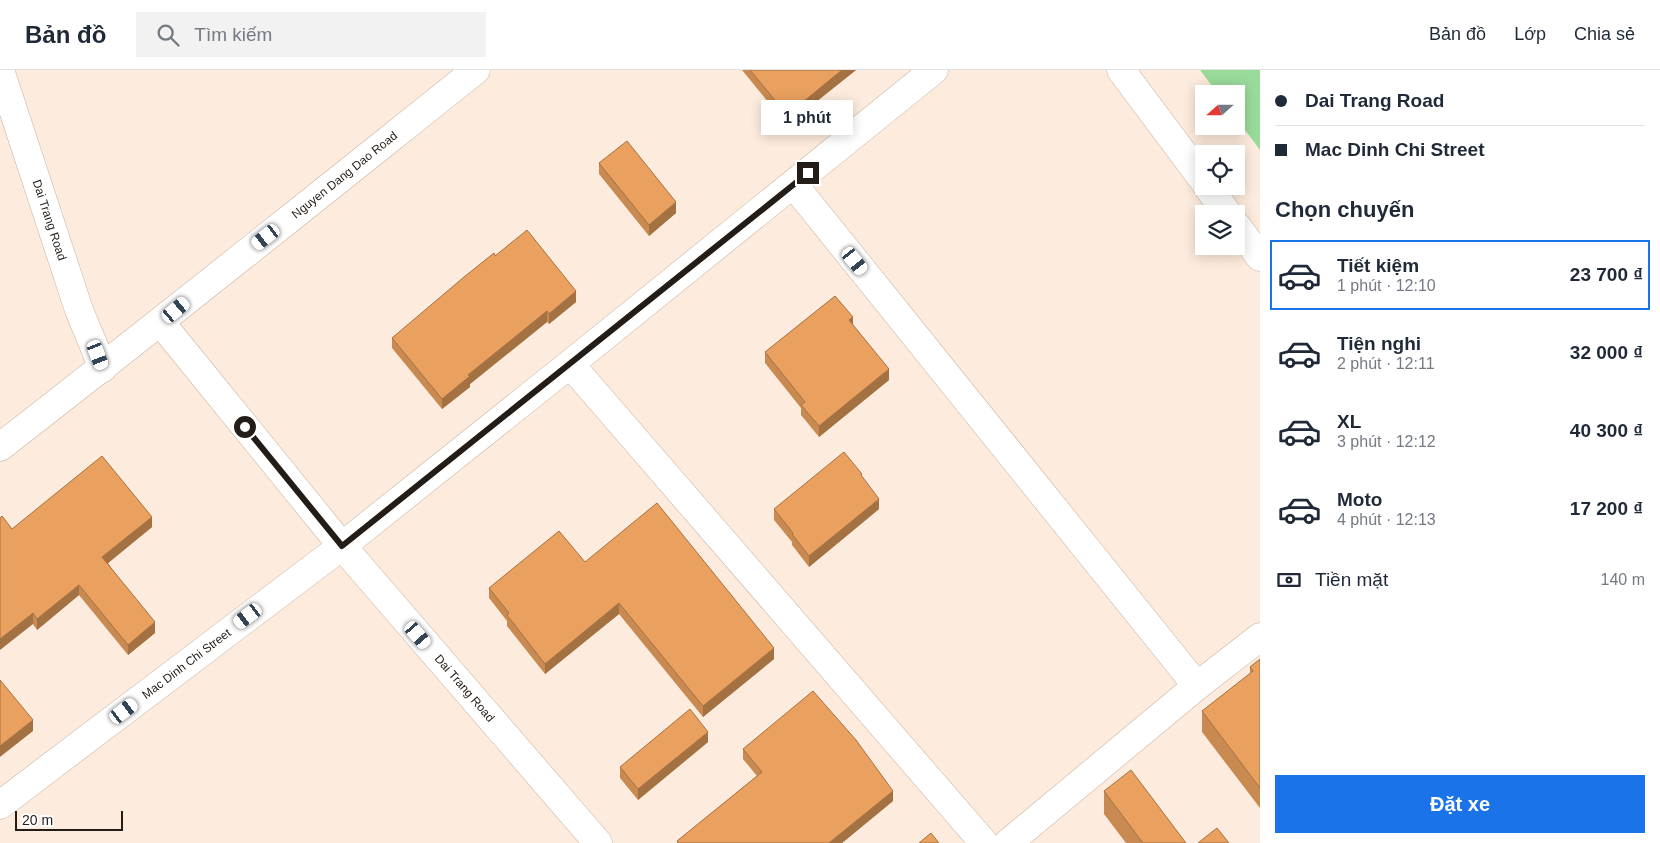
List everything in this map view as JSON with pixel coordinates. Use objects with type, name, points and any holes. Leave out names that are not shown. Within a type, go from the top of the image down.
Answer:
[{"type":"street","name":"Dai Trang Road","points":[[0,70],[79,310],[103,368]]},
{"type":"street","name":"Nguyen Dang Dao Road","points":[[0,447],[160,323],[476,70]]},
{"type":"street","name":"Mac Dinh Chi Street","points":[[0,805],[342,546],[794,185],[934,70]]},
{"type":"street","points":[[1121,70],[1195,169]]},
{"type":"street","points":[[794,185],[1197,686]]},
{"type":"street","points":[[1245,237],[1260,257]]},
{"type":"street","name":"Dai Trang Road","points":[[160,323],[342,546],[598,843]]},
{"type":"street","points":[[570,364],[984,843]]},
{"type":"street","points":[[1008,843],[1197,686],[1260,637]]},
{"type":"green space","points":[[1200,70],[1260,70],[1260,150],[1245,130],[1245,85],[1211,85]]},
{"type":"building","points":[[750,70],[842,70],[787,115]]},
{"type":"building","points":[[627,141],[676,202],[649,225],[599,163]]},
{"type":"building","points":[[527,230],[576,291],[549,314],[547,311],[468,375],[470,376],[442,399],[392,338],[494,253],[495,256]]},
{"type":"building","points":[[835,296],[853,317],[849,320],[889,369],[819,426],[801,405],[805,402],[765,352]]},
{"type":"building","points":[[844,452],[879,499],[809,556],[774,509]]},
{"type":"building","points":[[102,456],[152,517],[102,557],[155,622],[128,645],[79,585],[37,619],[33,613],[0,639],[0,518],[2,516],[12,529]]},
{"type":"building","points":[[657,503],[774,648],[703,706],[619,603],[545,664],[507,615],[509,613],[489,588],[559,531],[585,562]]},
{"type":"building","points":[[1260,659],[1260,788],[1202,711],[1253,671],[1250,667]]},
{"type":"building","points":[[0,680],[33,720],[0,746]]},
{"type":"building","points":[[813,691],[856,740],[893,791],[829,843],[679,843],[677,841],[762,772],[743,749]]},
{"type":"building","points":[[690,709],[708,732],[638,789],[620,767]]},
{"type":"building","points":[[1131,770],[1186,843],[1143,843],[1104,791]]},
{"type":"building","points":[[1217,828],[1229,843],[1198,843]]},
{"type":"building","points":[[931,833],[939,843],[919,843]]},
{"type":"route","points":[[245,427],[342,546],[808,173]]}]
